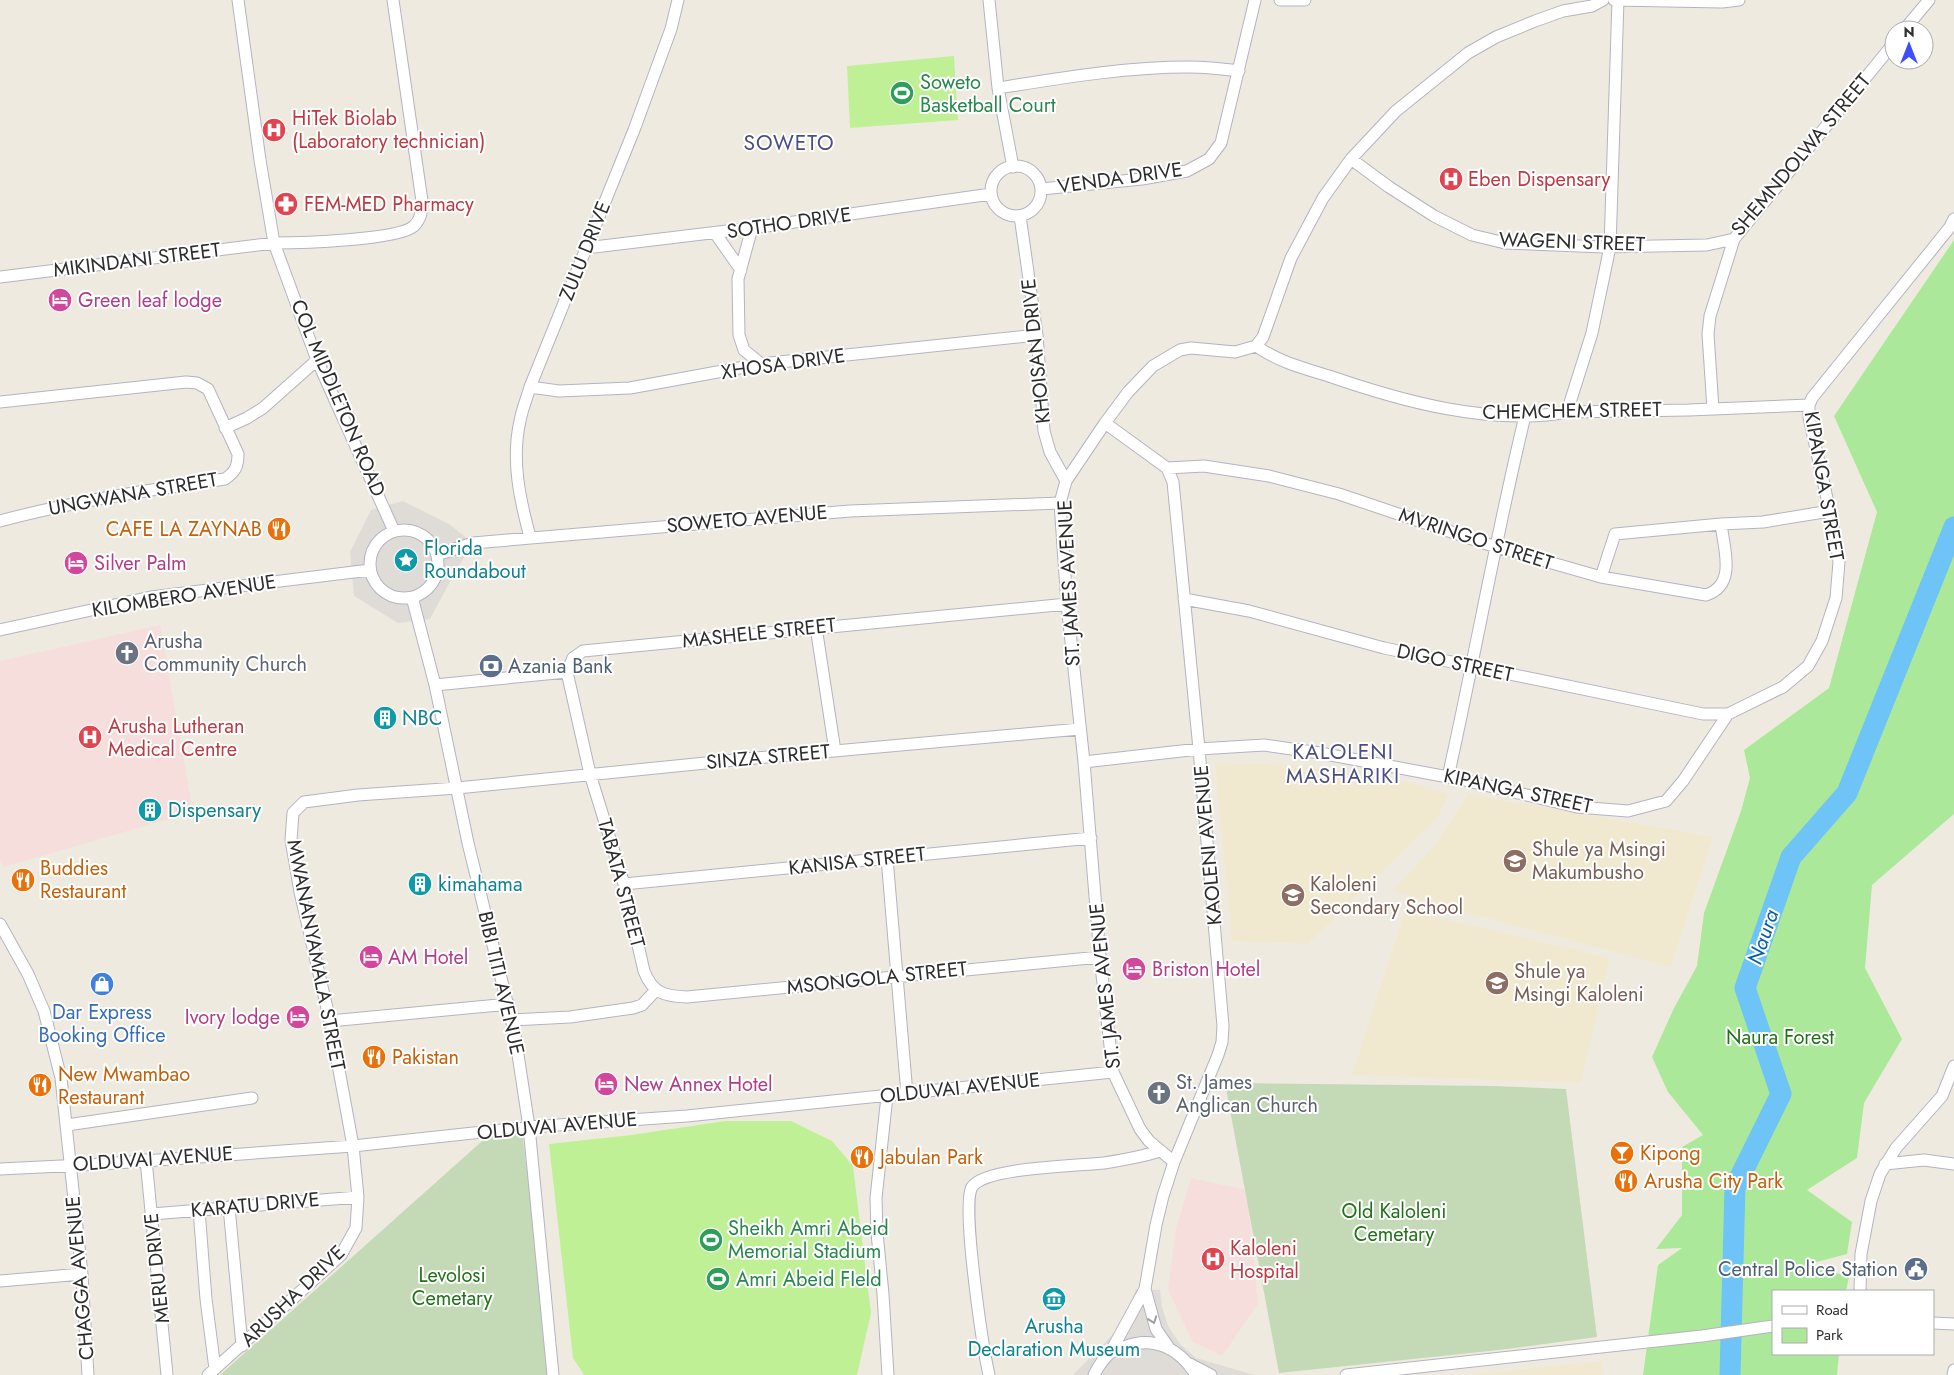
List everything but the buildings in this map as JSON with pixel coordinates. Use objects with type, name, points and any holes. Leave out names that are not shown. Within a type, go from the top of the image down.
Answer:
[{"type":"street","name":"COL MIDDLETON ROAD","points":[[238,0],[260,160],[274,243],[317,360],[394,531]]},
{"type":"street","name":"MIKINDANI STREET","points":[[0,278],[274,243],[313,243],[353,239],[403,232],[413,228],[419,220],[422,201],[393,0]]},
{"type":"street","name":"ZULU DRIVE","points":[[530,537],[522,507],[517,469],[516,442],[520,420],[530,387],[634,130],[670,29],[678,0]]},
{"type":"street","points":[[988,0],[998,88],[1013,167]]},
{"type":"street","name":"VENDA DRIVE","points":[[1041,189],[1142,179],[1187,171],[1209,159],[1221,143],[1256,0]]},
{"type":"street","points":[[1280,0],[1305,0]]},
{"type":"street","points":[[1256,346],[1263,337],[1291,258],[1323,198],[1350,159],[1396,111],[1468,53],[1496,37],[1563,11],[1592,6],[1603,0]]},
{"type":"street","points":[[1567,412],[1592,333],[1610,247],[1616,0],[1722,2],[1739,0]]},
{"type":"street","points":[[1912,20],[1929,0]]},
{"type":"street","name":"SHEMNDOLWA STREET","points":[[1730,240],[1884,54]]},
{"type":"street","points":[[998,88],[1073,76],[1157,68],[1192,66],[1239,70]]},
{"type":"street","name":"WAGENI STREET","points":[[1350,159],[1389,188],[1434,216],[1472,235],[1505,242],[1610,247],[1707,245],[1730,240]]},
{"type":"street","points":[[1013,167],[1025,168],[1032,172],[1038,178],[1041,189],[1039,202],[1034,208],[1020,216],[1012,216],[998,208],[991,194],[995,178],[1001,172],[1013,167]]},
{"type":"street","name":"SOTHO DRIVE","points":[[586,248],[715,233],[991,194]]},
{"type":"street","name":"KHOISAN DRIVE","points":[[1020,216],[1037,335],[1044,431],[1050,452],[1066,481]]},
{"type":"street","name":"KIPANGA STREET","points":[[1084,762],[1200,748],[1264,745],[1320,753],[1448,777],[1577,807],[1628,811],[1666,801],[1684,781],[1728,714],[1783,687],[1808,666],[1822,641],[1836,598],[1839,562],[1836,539],[1808,405],[1944,235],[1954,219]]},
{"type":"street","points":[[752,228],[738,279],[739,335],[744,350],[761,364]]},
{"type":"street","points":[[715,233],[741,270]]},
{"type":"street","points":[[1713,409],[1708,334],[1710,316],[1730,240]]},
{"type":"street","name":"XHOSA DRIVE","points":[[530,387],[559,391],[630,388],[761,364],[1037,335]]},
{"type":"street","name":"CHEMCHEM STREET","points":[[1256,346],[1273,358],[1371,390],[1452,409],[1492,416],[1808,405]]},
{"type":"street","name":"ST. JAMES AVENUE","points":[[1174,1162],[1148,1141],[1140,1129],[1112,1072],[1100,957],[1084,762],[1067,604],[1060,503],[1066,481],[1104,423],[1128,392],[1153,366],[1180,350],[1192,348],[1235,352],[1256,346]]},
{"type":"street","points":[[225,428],[264,408],[317,360]]},
{"type":"street","name":"UNGWANA STREET","points":[[0,402],[117,388],[186,382],[197,383],[208,389],[238,454],[238,466],[233,473],[224,479],[123,494],[0,521]]},
{"type":"street","points":[[1448,777],[1506,491],[1525,416]]},
{"type":"street","points":[[1104,423],[1168,468]]},
{"type":"street","name":"MVRINGO STREET","points":[[1168,468],[1204,466],[1269,476],[1338,494],[1496,547],[1601,577],[1706,595],[1716,592],[1722,586],[1726,566],[1721,524]]},
{"type":"street","name":"KAOLENI AVENUE","points":[[1094,1375],[1126,1327],[1145,1289],[1156,1225],[1174,1162],[1222,1042],[1223,1026],[1200,748],[1173,482],[1168,468]]},
{"type":"street","name":"SOWETO AVENUE","points":[[437,555],[473,543],[530,537],[850,511],[1060,503]]},
{"type":"street","points":[[1601,577],[1615,534],[1763,522],[1830,511]]},
{"type":"street","points":[[408,530],[421,534],[431,543],[437,555],[438,564],[433,581],[428,588],[412,597],[400,598],[385,592],[373,580],[370,570],[369,560],[377,541],[394,531],[408,530]]},
{"type":"street","name":"KILOMBERO AVENUE","points":[[0,630],[151,598],[370,570]]},
{"type":"street","name":"BIBI TITI AVENUE","points":[[412,597],[435,685],[473,863],[512,1020],[530,1127],[553,1375]]},
{"type":"street","name":"DIGO STREET","points":[[1184,599],[1249,611],[1384,648],[1703,714],[1728,714]]},
{"type":"street","name":"MASHELE STREET","points":[[567,672],[573,658],[583,651],[1067,604]]},
{"type":"street","points":[[816,627],[835,750]]},
{"type":"street","points":[[435,685],[567,672],[590,774]]},
{"type":"street","name":"SINZA STREET","points":[[457,788],[835,750],[1080,729]]},
{"type":"street","name":"TABATA STREET","points":[[590,774],[624,884],[644,971],[648,981],[656,990]]},
{"type":"street","name":"MWANANYAMALA STREET","points":[[353,1146],[330,1021],[300,892],[291,840],[293,813],[304,802],[358,795],[457,788]]},
{"type":"street","name":"KANISA STREET","points":[[624,884],[1091,838]]},
{"type":"street","points":[[886,858],[907,1094]]},
{"type":"street","name":"CHAGGA AVENUE","points":[[0,924],[28,974],[44,1011],[61,1078],[82,1274],[88,1375]]},
{"type":"street","name":"MSONGOLA STREET","points":[[656,990],[669,996],[687,997],[897,975],[1100,957]]},
{"type":"street","points":[[512,1020],[570,1017],[633,1008],[642,1005],[656,990]]},
{"type":"street","points":[[330,1021],[509,1004]]},
{"type":"street","points":[[1860,1290],[1861,1254],[1871,1200],[1880,1174],[1896,1148],[1942,1096],[1954,1066]]},
{"type":"street","name":"OLDUVAI AVENUE","points":[[0,1169],[353,1146],[530,1127],[687,1116],[1112,1072]]},
{"type":"street","points":[[886,1096],[876,1198],[888,1375]]},
{"type":"street","points":[[67,1125],[252,1098]]},
{"type":"street","name":"ARUSHA DRIVE","points":[[212,1372],[341,1255],[356,1228],[358,1197],[353,1146]]},
{"type":"street","points":[[989,1375],[969,1221],[972,1186],[982,1179],[1009,1172],[1133,1159],[1160,1151]]},
{"type":"street","name":"MERU DRIVE","points":[[146,1160],[168,1375]]},
{"type":"street","points":[[1886,1164],[1924,1160],[1954,1164]]},
{"type":"street","name":"KARATU DRIVE","points":[[152,1214],[358,1197]]},
{"type":"street","points":[[228,1208],[242,1346]]},
{"type":"street","points":[[199,1210],[212,1372]]},
{"type":"street","points":[[0,1281],[82,1274]]},
{"type":"street","name":"KAOLENI AVENUE","points":[[1145,1289],[1156,1328],[1169,1348]]},
{"type":"street","points":[[1934,1323],[1954,1324]]},
{"type":"street","points":[[1346,1375],[1702,1336],[1772,1326]]},
{"type":"street","points":[[1110,1353],[1133,1344],[1151,1343],[1169,1348],[1180,1354],[1196,1375]]},
{"type":"street","points":[[1188,1363],[1211,1375]]},
{"type":"street","points":[[1953,1375],[1954,1370]]},
{"type":"shaded area","name":"Florida Roundabout","points":[[403,501],[449,524],[473,543],[430,619],[398,623],[354,596],[350,552],[371,510]]},
{"type":"shaded area","name":"Arusha Lutheran Medical Centre","points":[[160,625],[193,812],[4,867],[0,859],[0,661]]},
{"type":"shaded area","name":"Kaloleni Secondary School","points":[[1215,763],[1301,765],[1400,780],[1448,794],[1438,817],[1308,944],[1232,941]]},
{"type":"shaded area","points":[[1468,794],[1713,837],[1671,967],[1392,891],[1436,844]]},
{"type":"shaded area","points":[[1405,910],[1610,958],[1581,1083],[1352,1075]]},
{"type":"shaded area","name":"Kaloleni Hospital","points":[[1191,1178],[1247,1190],[1258,1304],[1222,1356],[1193,1342],[1168,1290],[1176,1228]]},
{"type":"shaded area","points":[[1136,1289],[1160,1290],[1162,1307],[1168,1326],[1180,1344],[1196,1358],[1254,1375],[1073,1375],[1116,1331],[1127,1312]]},
{"type":"shaded area","points":[[1602,1361],[1603,1375],[1467,1375]]},
{"type":"green space","name":"Soweto Basketball Court","points":[[954,56],[958,120],[850,128],[847,66]]},
{"type":"green space","name":"Naura Forest","points":[[1954,240],[1954,814],[1872,885],[1865,968],[1902,1039],[1864,1103],[1857,1158],[1807,1190],[1852,1222],[1847,1254],[1809,1264],[1849,1277],[1846,1290],[1772,1290],[1772,1355],[1839,1355],[1837,1375],[1643,1375],[1658,1265],[1682,1248],[1656,1249],[1682,1215],[1682,1147],[1703,1135],[1668,1092],[1652,1057],[1673,1010],[1697,966],[1704,913],[1741,811],[1750,778],[1744,750],[1829,688],[1877,512],[1834,416]]},
{"type":"green space","name":"Old Kaloleni Cemetary","points":[[1225,1083],[1494,1086],[1566,1089],[1597,1337],[1499,1350],[1279,1373]]},
{"type":"green space","name":"Sheikh Amri Abeid Memorial Stadium","points":[[725,1121],[791,1121],[832,1141],[853,1166],[871,1313],[857,1375],[584,1375],[573,1358],[549,1144],[631,1135]]},
{"type":"green space","name":"Levolosi Cemetary","points":[[521,1124],[553,1375],[220,1375],[499,1126]]},
{"type":"waterway","name":"Naura","points":[[1730,1375],[1735,1187],[1781,1094],[1745,988],[1791,857],[1847,793],[1954,527]]},
{"type":"place","name":"Soweto Basketball Court","points":[[902,93]]},
{"type":"place","name":"HiTek Biolab (Laboratory technician)","points":[[274,130]]},
{"type":"place","name":"Eben Dispensary","points":[[1451,179]]},
{"type":"place","name":"FEM-MED Pharmacy","points":[[286,204]]},
{"type":"place","name":"Green leaf lodge","points":[[60,300]]},
{"type":"place","name":"CAFE LA ZAYNAB","points":[[279,529]]},
{"type":"place","name":"Florida Roundabout","points":[[406,560]]},
{"type":"place","name":"Silver Palm","points":[[76,563]]},
{"type":"place","name":"Arusha Community Church","points":[[127,653]]},
{"type":"place","name":"Azania Bank","points":[[491,666]]},
{"type":"place","name":"NBC","points":[[385,718]]},
{"type":"place","name":"Arusha Lutheran Medical Centre","points":[[90,737]]},
{"type":"place","name":"Dispensary","points":[[150,810]]},
{"type":"place","name":"Shule ya Msingi Makumbusho","points":[[1515,861]]},
{"type":"place","name":"Buddies Restaurant","points":[[23,880]]},
{"type":"place","name":"kimahama","points":[[420,884]]},
{"type":"place","name":"Kaloleni Secondary School","points":[[1293,895]]},
{"type":"place","name":"AM Hotel","points":[[371,957]]},
{"type":"place","name":"Briston Hotel","points":[[1134,969]]},
{"type":"place","name":"Shule ya Msingi Kaloleni","points":[[1497,983]]},
{"type":"place","name":"Dar Express Booking Office","points":[[102,984]]},
{"type":"place","name":"Ivory lodge","points":[[298,1017]]},
{"type":"place","name":"Pakistan","points":[[374,1057]]},
{"type":"place","name":"New Annex Hotel","points":[[606,1084]]},
{"type":"place","name":"New Mwambao Restaurant","points":[[40,1085]]},
{"type":"place","name":"St. James Anglican Church","points":[[1159,1093]]},
{"type":"place","name":"Kipong","points":[[1622,1153]]},
{"type":"place","name":"Jabulan Park","points":[[862,1157]]},
{"type":"place","name":"Arusha City Park","points":[[1626,1181]]},
{"type":"place","name":"Sheikh Amri Abeid Memorial Stadium","points":[[711,1240]]},
{"type":"place","name":"Kaloleni Hospital","points":[[1213,1259]]},
{"type":"place","name":"Central Police Station","points":[[1916,1269]]},
{"type":"place","name":"Amri Abeid FIeld","points":[[718,1279]]},
{"type":"place","name":"Arusha Declaration Museum","points":[[1054,1299]]},
{"type":"district","name":"SOWETO","points":[[789,143]]},
{"type":"district","name":"KALOLENI MASHARIKI","points":[[1343,764]]}]
